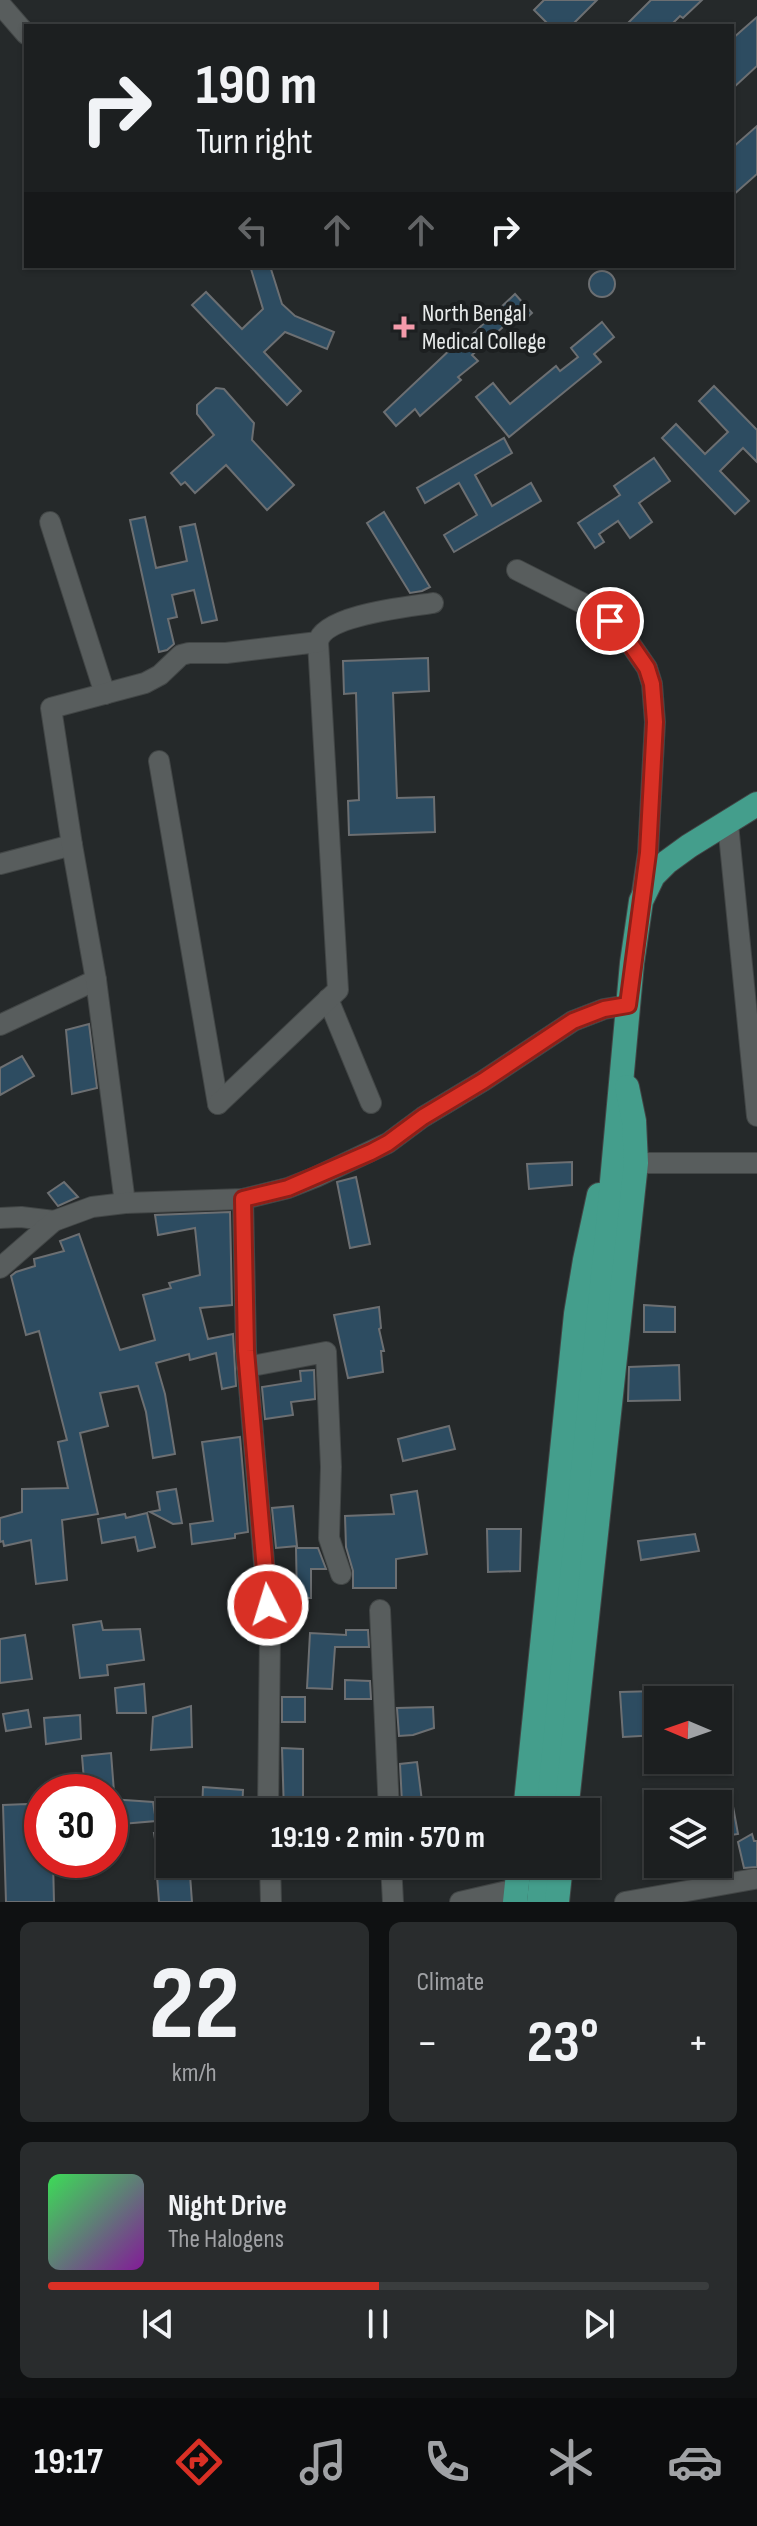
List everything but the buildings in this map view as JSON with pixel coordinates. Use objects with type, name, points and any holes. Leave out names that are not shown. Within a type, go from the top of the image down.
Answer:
[{"type":"main road","points":[[549,1798],[641,901],[653,876],[667,862],[757,804]]},
{"type":"main road","points":[[568,1798],[636,1163],[634,1121],[622,1069]]},
{"type":"main road","points":[[526,1798],[576,1314],[594,1214],[600,1190],[612,1169]]},
{"type":"main road","points":[[539,1902],[542,1878]]},
{"type":"main road","points":[[557,1902],[560,1878]]},
{"type":"street","points":[[0,4],[24,32]]},
{"type":"street","points":[[50,522],[105,694]]},
{"type":"street","points":[[517,570],[596,610],[625,636],[647,668],[652,684],[655,722],[648,853],[641,901]]},
{"type":"street","points":[[159,761],[218,1104],[338,990],[318,642],[321,633],[352,619],[433,603]]},
{"type":"street","points":[[125,1203],[96,980],[51,708],[145,683],[160,675],[181,655],[189,653],[226,653],[318,642]]},
{"type":"street","points":[[728,824],[757,1116]]},
{"type":"street","points":[[0,864],[72,845]]},
{"type":"street","points":[[0,1025],[96,980]]},
{"type":"street","points":[[328,999],[371,1103]]},
{"type":"street","points":[[0,1268],[54,1221],[92,1207],[243,1199],[288,1188],[388,1143],[423,1117],[573,1021],[604,1009],[628,1005]]},
{"type":"street","points":[[636,1163],[757,1163]]},
{"type":"street","points":[[243,1199],[247,1367],[270,1633],[268,1798]]},
{"type":"street","points":[[0,1218],[54,1221]]},
{"type":"street","points":[[247,1367],[326,1352],[331,1467],[329,1538],[341,1574]]},
{"type":"street","points":[[380,1610],[388,1798]]},
{"type":"street","points":[[270,1878],[271,1902]]},
{"type":"street","points":[[392,1878],[393,1902]]},
{"type":"street","points":[[625,1902],[754,1879]]},
{"type":"street","points":[[460,1902],[516,1895]]},
{"type":"place","name":"North Bengal Medical College","points":[[404,327]]},
{"type":"route","points":[[268,1605],[246,1351],[243,1199],[288,1188],[371,1152],[573,1021],[604,1009],[628,1005],[648,853],[654,699],[647,668],[639,653],[610,621]]}]
